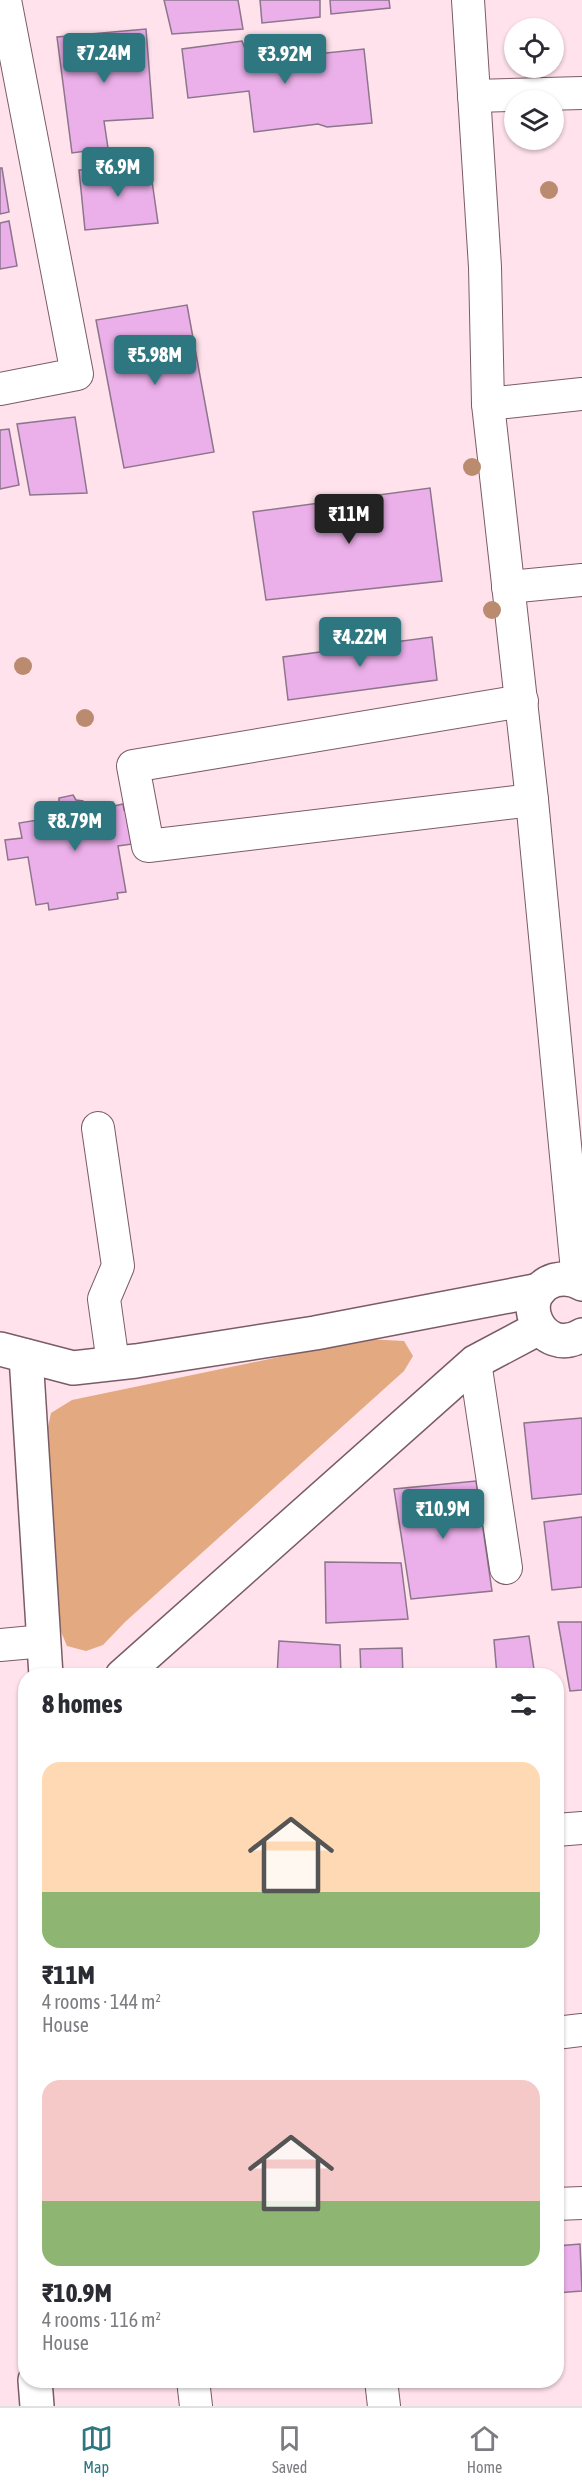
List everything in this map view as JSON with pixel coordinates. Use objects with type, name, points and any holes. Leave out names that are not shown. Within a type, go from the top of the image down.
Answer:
[{"type":"street","points":[[0,389],[77,374],[6,0]]},
{"type":"street","points":[[468,0],[485,267],[488,404],[522,701],[581,1282],[558,1279],[548,1283],[540,1290],[533,1309],[539,1328],[546,1336],[566,1341],[582,1335]]},
{"type":"street","points":[[474,96],[582,93]]},
{"type":"street","points":[[488,404],[582,394]]},
{"type":"street","points":[[508,587],[582,580]]},
{"type":"street","points":[[522,701],[132,766],[148,846],[532,800]]},
{"type":"street","points":[[98,1128],[118,1266],[104,1299],[113,1364]]},
{"type":"street","points":[[46,1668],[13,1352],[73,1368],[113,1364],[315,1333],[540,1290]]},
{"type":"street","points":[[131,1668],[475,1362],[539,1328]]},
{"type":"street","points":[[475,1362],[506,1568]]},
{"type":"street","points":[[0,1645],[44,1641]]},
{"type":"street","points":[[564,1829],[582,1828]]},
{"type":"street","points":[[564,2033],[582,2030]]},
{"type":"street","points":[[564,2204],[582,2203]]},
{"type":"street","points":[[35,2388],[36,2406]]},
{"type":"street","points":[[194,2388],[196,2406]]},
{"type":"street","points":[[382,2388],[384,2406]]},
{"type":"shaded area","points":[[366,1339],[404,1341],[413,1356],[404,1371],[125,1622],[103,1645],[86,1651],[67,1646],[59,1627],[46,1437],[51,1413],[72,1400]]},
{"type":"building","points":[[164,0],[238,0],[243,29],[172,34]]},
{"type":"building","points":[[260,0],[320,0],[320,17],[262,23]]},
{"type":"building","points":[[330,0],[389,0],[390,8],[331,14]]},
{"type":"building","points":[[146,29],[153,118],[104,121],[108,148],[72,153],[57,37]]},
{"type":"building","points":[[242,41],[250,61],[364,49],[372,123],[327,127],[318,124],[254,132],[249,91],[188,98],[182,49]]},
{"type":"building","points":[[150,167],[158,223],[85,230],[79,170]]},
{"type":"building","points":[[0,168],[2,168],[9,212],[0,214]]},
{"type":"building","points":[[9,221],[17,266],[0,269],[0,223]]},
{"type":"building","points":[[187,305],[214,452],[124,468],[96,320]]},
{"type":"building","points":[[75,417],[87,493],[30,495],[17,424]]},
{"type":"building","points":[[9,429],[19,485],[0,489],[0,430]]},
{"type":"building","points":[[430,488],[442,581],[266,600],[253,512]]},
{"type":"building","points":[[432,637],[437,680],[288,700],[283,657]]},
{"type":"building","points":[[73,795],[76,800],[83,801],[84,806],[113,802],[114,806],[123,804],[124,810],[128,809],[140,843],[118,846],[126,892],[117,893],[118,899],[49,910],[48,903],[36,905],[28,857],[8,860],[5,840],[22,838],[19,823],[38,820],[37,815],[53,812],[52,806],[59,802],[59,798]]},
{"type":"building","points":[[582,1418],[582,1494],[532,1499],[524,1423]]},
{"type":"building","points":[[476,1481],[492,1591],[411,1599],[394,1489]]},
{"type":"building","points":[[582,1517],[582,1587],[552,1590],[544,1522]]},
{"type":"building","points":[[325,1562],[401,1563],[408,1619],[326,1623]]},
{"type":"building","points":[[558,1622],[582,1622],[582,1690],[570,1691]]},
{"type":"building","points":[[529,1636],[534,1668],[496,1668],[494,1640]]},
{"type":"building","points":[[279,1641],[340,1645],[341,1668],[277,1668]]},
{"type":"building","points":[[402,1648],[403,1668],[361,1668],[360,1649]]},
{"type":"building","points":[[580,2244],[582,2291],[564,2292],[564,2245]]}]
